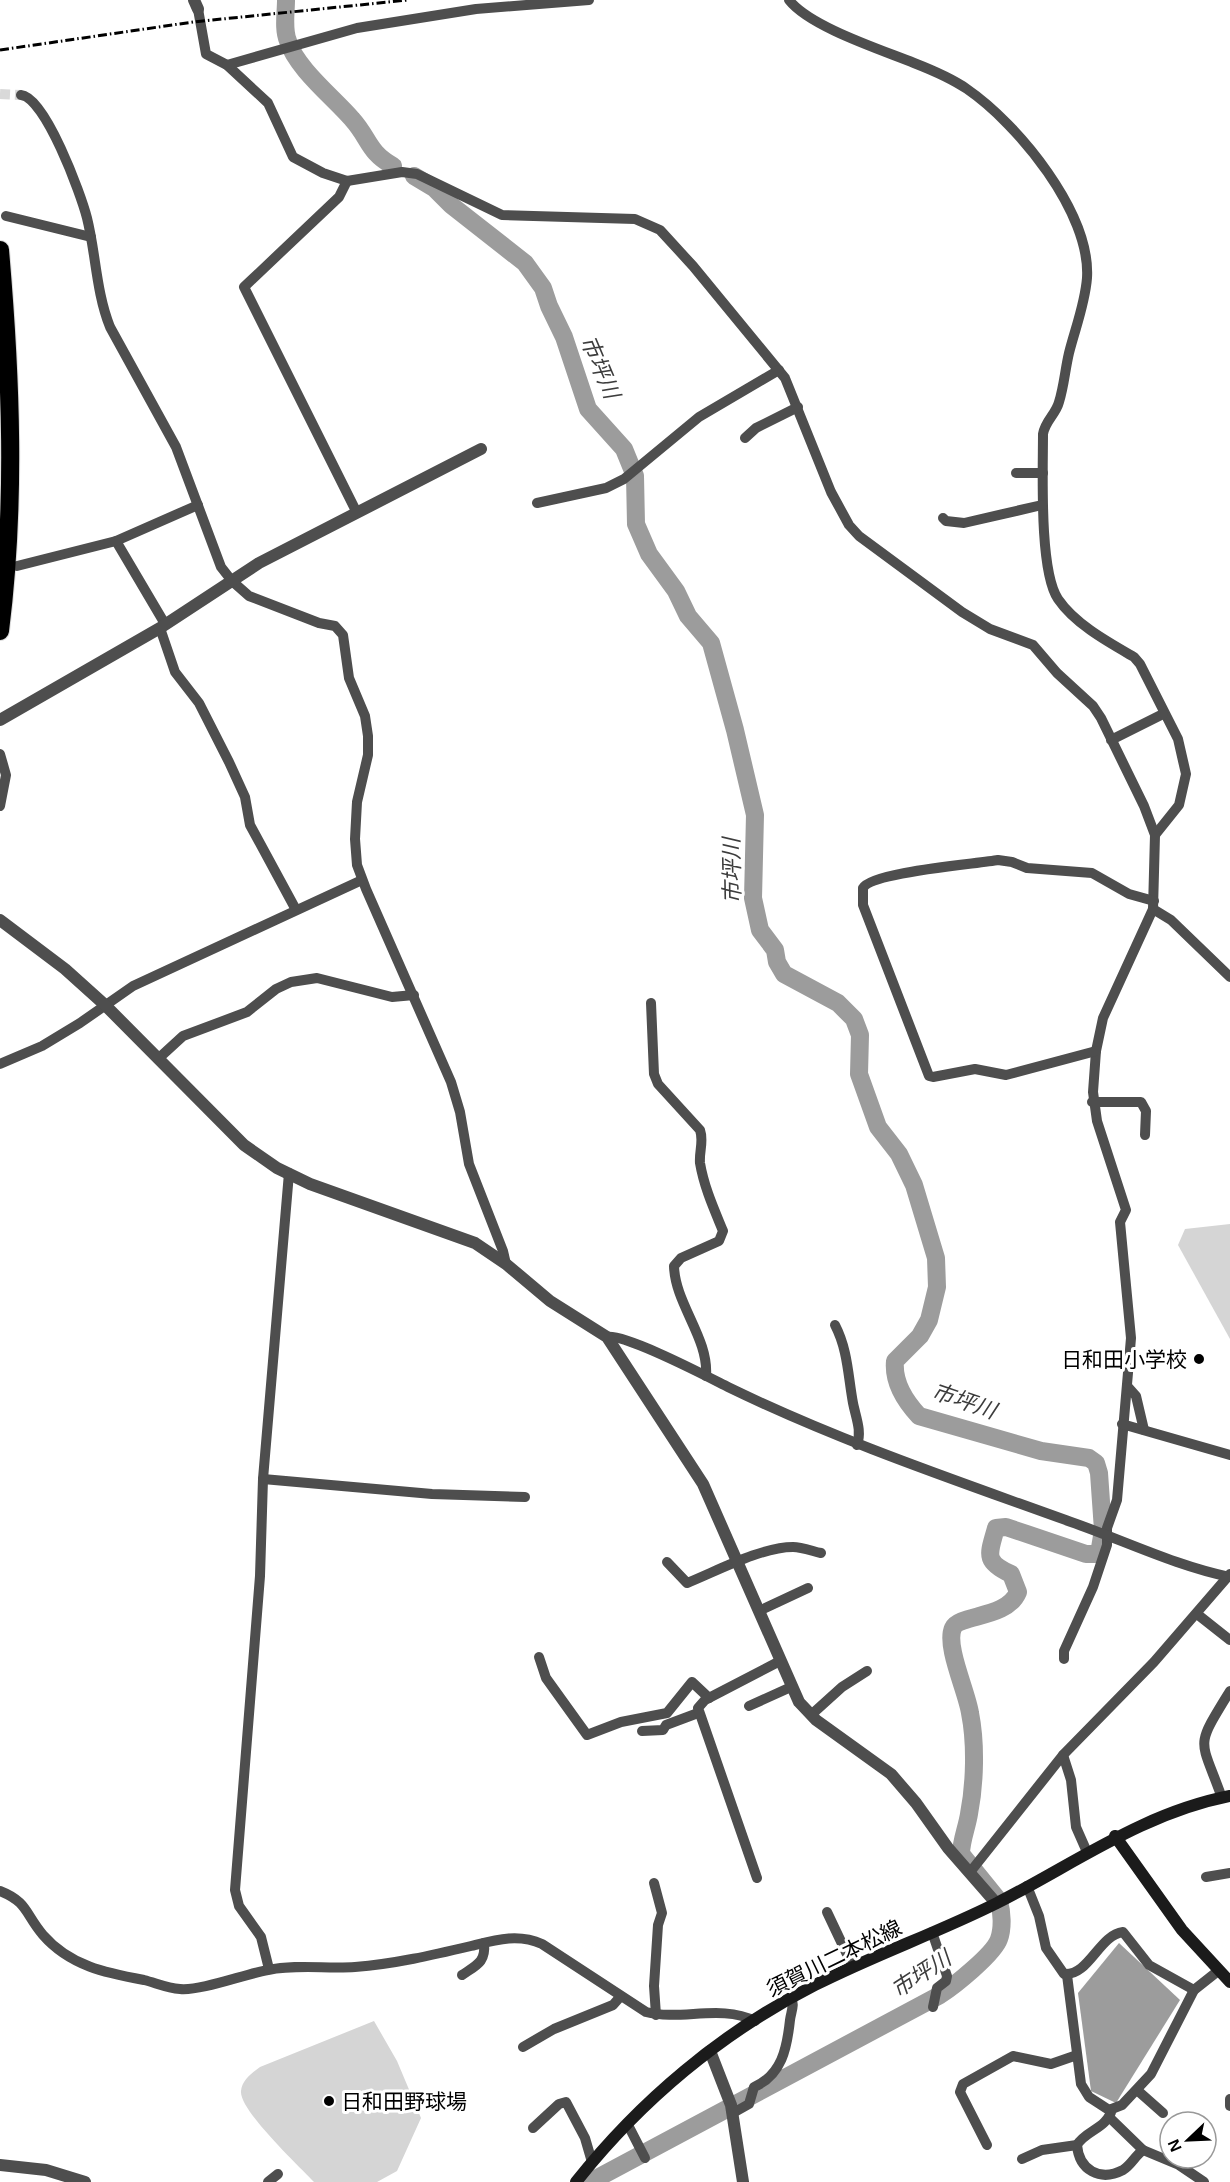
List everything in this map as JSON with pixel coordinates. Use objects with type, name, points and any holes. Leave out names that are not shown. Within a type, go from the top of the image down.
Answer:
[{"type":"highway","points":[[0,250],[10,381],[11,488],[0,631]]},
{"type":"main road","name":"須賀川二本松線","points":[[576,2182],[628,2125],[692,2063],[791,1997],[996,1903],[1114,1836],[1158,1816],[1226,1797]]},
{"type":"main road","points":[[1114,1836],[1182,1930],[1226,1976]]},
{"type":"street","points":[[227,64],[357,28],[476,9],[589,0]]},
{"type":"street","points":[[789,0],[798,9],[821,22],[864,43],[936,72],[967,88],[997,114],[1055,182],[1078,232],[1085,257],[1087,279],[1059,404],[1044,429],[1042,505],[1050,577],[1056,596],[1084,625],[1134,657],[1146,672],[1163,714],[1183,753],[1185,783],[1179,805],[1155,835]]},
{"type":"street","points":[[196,5],[206,54],[227,64],[268,103],[293,157],[306,166],[347,181],[408,173],[428,177],[501,215],[641,220],[668,236],[779,370],[798,407],[831,492],[849,525],[859,536],[962,612],[990,629],[1033,645],[1057,673],[1093,706],[1111,740],[1144,806],[1155,835],[1153,905],[1103,1018],[1096,1051],[1092,1102],[1126,1210],[1120,1222],[1131,1338],[1117,1500],[1107,1528],[1108,1536],[1093,1587],[1064,1652],[1064,1659]]},
{"type":"street","points":[[21,94],[27,95],[40,107],[81,197],[91,237],[104,312],[110,327],[165,423],[221,567],[232,581],[249,596],[335,626],[343,635],[349,678],[365,716],[368,736],[368,755],[357,802],[355,839],[357,865],[451,1083],[460,1112],[469,1164],[506,1264]]},
{"type":"street","points":[[347,181],[339,196],[244,287],[356,511]]},
{"type":"street","points":[[6,216],[91,237]]},
{"type":"street","points":[[537,503],[606,488],[624,478],[699,417],[779,370]]},
{"type":"street","points":[[746,438],[756,428],[798,407]]},
{"type":"street","points":[[0,720],[163,626],[259,563],[356,511],[481,449]]},
{"type":"street","points":[[1016,473],[1042,473]]},
{"type":"street","points":[[17,566],[116,541],[198,505]]},
{"type":"street","points":[[943,518],[946,521],[964,523],[1042,505]]},
{"type":"street","points":[[116,541],[163,626],[175,672],[199,704],[224,753],[244,793],[250,825],[295,908]]},
{"type":"street","points":[[1111,740],[1163,714]]},
{"type":"street","points":[[0,754],[6,775],[0,806]]},
{"type":"street","points":[[1096,1051],[1006,1075],[975,1069],[929,1076],[863,905],[863,888],[870,881],[895,874],[998,860],[1027,868],[1092,873],[1153,905],[1230,977]]},
{"type":"street","points":[[0,1064],[42,1046],[133,986],[295,908],[362,880]]},
{"type":"street","points":[[0,920],[65,969],[105,1005],[244,1145],[310,1185],[475,1243],[506,1264],[550,1301],[607,1337],[699,1478],[738,1562],[791,1687],[811,1715],[891,1774],[916,1803],[948,1848],[971,1871],[996,1903]]},
{"type":"street","points":[[159,1058],[183,1036],[247,1012],[276,989],[291,982],[317,978],[392,997],[414,995]]},
{"type":"street","points":[[651,1003],[654,1074],[658,1084],[700,1130],[703,1137],[699,1151],[703,1179],[723,1231],[719,1241],[681,1258],[674,1266],[680,1294],[705,1361],[706,1376]]},
{"type":"street","points":[[1092,1102],[1141,1102],[1146,1112],[1145,1135]]},
{"type":"street","points":[[269,1970],[261,1937],[239,1906],[235,1890],[260,1576],[263,1479],[289,1173]]},
{"type":"street","points":[[835,1325],[852,1380],[853,1404],[859,1427],[857,1445]]},
{"type":"street","points":[[607,1337],[613,1336],[626,1341],[857,1445],[1108,1536],[1229,1576],[1090,1730],[1063,1755],[971,1871]]},
{"type":"street","points":[[1128,1387],[1136,1396],[1144,1430]]},
{"type":"street","points":[[1122,1424],[1230,1455]]},
{"type":"street","points":[[263,1479],[432,1494],[525,1497]]},
{"type":"street","points":[[667,1562],[687,1583],[738,1562],[794,1547],[821,1553]]},
{"type":"street","points":[[759,1611],[808,1588]]},
{"type":"street","points":[[1197,1614],[1230,1640]]},
{"type":"street","points":[[539,1657],[546,1677],[587,1735],[621,1722],[667,1713],[692,1682],[702,1688],[709,1698]]},
{"type":"street","points":[[757,1878],[698,1713],[700,1704],[709,1698],[780,1661]]},
{"type":"street","points":[[811,1715],[842,1687],[867,1671]]},
{"type":"street","points":[[749,1706],[791,1687]]},
{"type":"street","points":[[1226,1797],[1205,1758],[1202,1745],[1209,1723],[1230,1691]]},
{"type":"street","points":[[642,1731],[663,1730],[666,1725],[698,1713]]},
{"type":"street","points":[[1063,1755],[1071,1780],[1076,1827],[1087,1852]]},
{"type":"street","points":[[1206,1877],[1230,1873]]},
{"type":"street","points":[[654,1883],[662,1913],[658,1925],[654,1986],[656,2014]]},
{"type":"street","points":[[1027,1886],[1039,1916],[1046,1948],[1059,1969],[1067,1974],[1077,1971],[1112,1936],[1123,1932],[1149,1965],[1194,1990]]},
{"type":"street","points":[[0,1891],[17,1898],[44,1935],[62,1954],[117,1977],[182,1989],[300,1965],[365,1966],[512,1938],[536,1941],[639,2009],[656,2014],[731,2014],[755,2021]]},
{"type":"street","points":[[827,1912],[853,1967]]},
{"type":"street","points":[[932,1932],[947,1976],[946,1981],[938,1988],[933,2007]]},
{"type":"street","points":[[462,1975],[482,1962],[485,1954],[484,1943]]},
{"type":"street","points":[[1067,1974],[1081,2084],[1089,2097],[1111,2113],[1143,2150],[1179,2165],[1204,2182]]},
{"type":"street","points":[[1022,2159],[1042,2150],[1077,2145],[1122,2105],[1137,2090],[1160,2059],[1194,1990],[1226,1976]]},
{"type":"street","points":[[733,2113],[749,2104],[754,2087],[766,2080],[785,2055],[793,2008],[791,1997]]},
{"type":"street","points":[[523,2047],[554,2029],[613,2004],[620,1998]]},
{"type":"street","points":[[710,2051],[733,2113],[743,2182]]},
{"type":"street","points":[[987,2145],[960,2092],[963,2084],[1013,2056],[1051,2064],[1077,2055]]},
{"type":"street","points":[[1137,2090],[1160,2110]]},
{"type":"street","points":[[1230,2099],[1230,2106]]},
{"type":"street","points":[[533,2128],[559,2104],[566,2102],[585,2138],[592,2162]]},
{"type":"street","points":[[628,2125],[645,2158]]},
{"type":"street","points":[[1077,2145],[1078,2154],[1087,2170],[1102,2178],[1124,2170],[1143,2150]]},
{"type":"street","points":[[0,2165],[46,2170],[85,2182]]},
{"type":"street","points":[[268,2182],[278,2174]]},
{"type":"shaded area","points":[[1230,1224],[1230,1339],[1178,1245],[1185,1229]]},
{"type":"shaded area","points":[[1119,1943],[1180,2000],[1116,2103],[1091,2091],[1078,1993]]},
{"type":"shaded area","name":"日和田野球場","points":[[374,2021],[397,2061],[421,2118],[397,2171],[377,2182],[314,2182],[249,2111],[241,2091],[243,2083],[260,2067]]},
{"type":"waterway","name":"市坪川","points":[[286,0],[286,36],[299,62],[358,126],[373,150],[393,166]]},
{"type":"waterway","name":"市坪川","points":[[414,176],[434,188],[451,205],[525,263],[543,288],[564,337],[588,409],[624,449],[635,476],[636,524],[649,554],[676,591],[688,616],[711,643],[755,815],[753,898],[760,930],[775,950],[777,962],[784,974],[838,1003],[854,1019],[860,1035],[859,1074],[878,1127],[899,1154],[914,1185],[936,1258],[937,1287],[929,1320],[920,1336],[895,1361],[896,1376],[901,1391],[919,1416],[1041,1451],[1089,1458],[1096,1463],[1099,1473],[1103,1530],[1099,1554],[1086,1554],[1006,1527],[996,1528],[990,1556],[996,1565],[1011,1574],[1018,1592],[1004,1607],[957,1624],[951,1636],[954,1657],[970,1713],[974,1750],[971,1802],[961,1854],[999,1901],[1002,1925],[996,1945],[973,1969],[940,1995],[590,2182]]},
{"type":"tunnel","points":[[0,94],[21,95]]},
{"type":"railway","points":[[0,50],[193,22],[408,0]]},
{"type":"place","name":"日和田小学校","points":[[1199,1359]]},
{"type":"place","name":"日和田野球場","points":[[329,2101]]}]
